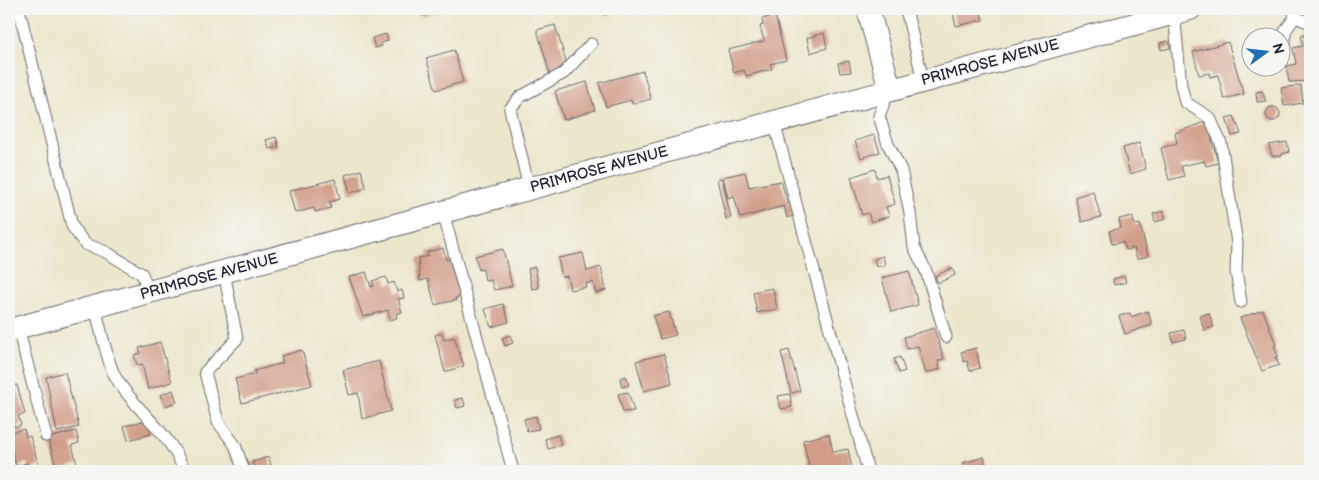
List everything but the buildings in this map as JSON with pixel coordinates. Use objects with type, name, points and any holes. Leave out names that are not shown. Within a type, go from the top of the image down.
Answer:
[{"type":"street","points":[[868,9],[890,89]]},
{"type":"street","name":"PRIMROSE AVENUE","points":[[13,329],[1182,11]]},
{"type":"lane","points":[[19,9],[72,226],[85,244],[106,252],[142,274],[148,292]]},
{"type":"lane","points":[[906,9],[923,80]]},
{"type":"lane","points":[[1182,11],[1181,86],[1185,102],[1210,118],[1221,143],[1236,243],[1236,271],[1241,302]]},
{"type":"lane","points":[[1286,28],[1294,13],[1310,23]]},
{"type":"lane","points":[[529,188],[510,109],[520,97],[564,74],[591,44]]},
{"type":"lane","points":[[890,89],[879,116],[888,144],[901,170],[914,247],[926,271],[946,338]]},
{"type":"lane","points":[[774,122],[868,471]]},
{"type":"lane","points":[[443,212],[513,471]]},
{"type":"lane","points":[[224,272],[237,339],[205,372],[218,422],[235,445],[244,471]]},
{"type":"lane","points":[[95,307],[114,376],[135,404],[169,438],[184,471]]},
{"type":"lane","points":[[13,329],[46,436]]}]
